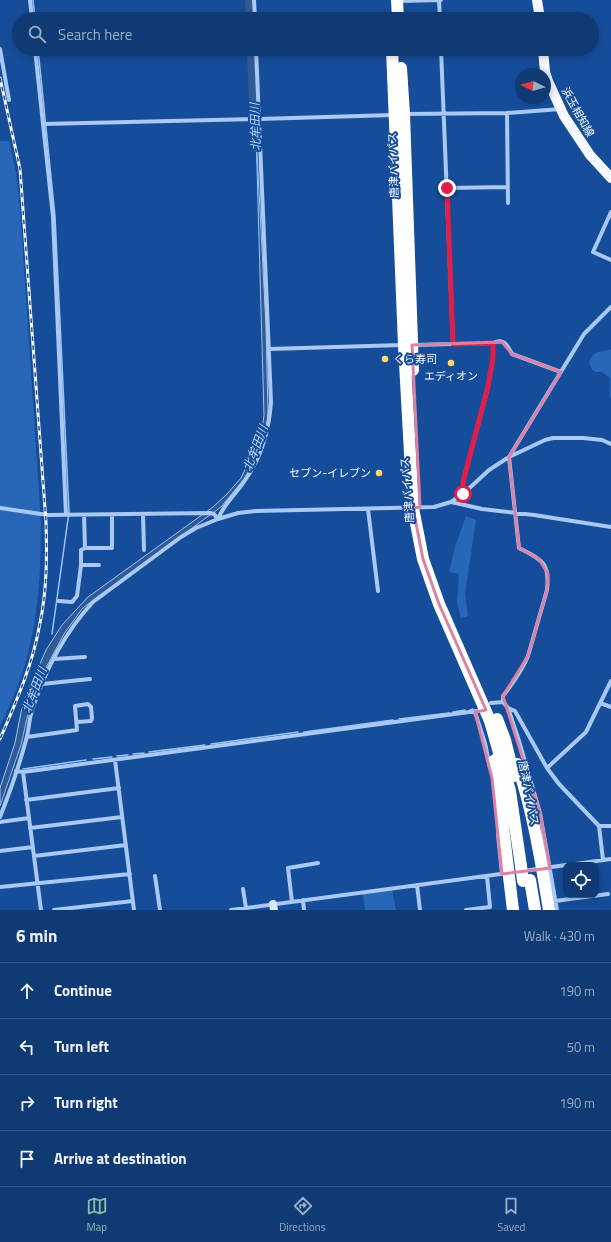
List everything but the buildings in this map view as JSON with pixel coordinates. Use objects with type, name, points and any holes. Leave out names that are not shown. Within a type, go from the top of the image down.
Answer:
[{"type":"highway","points":[[392,12],[395,0]]},
{"type":"highway","points":[[395,0],[397,12]]},
{"type":"highway","name":"唐津バイパス","points":[[393,56],[400,114]]},
{"type":"highway","name":"唐津バイパス","points":[[400,56],[400,114],[408,345],[416,508],[423,559],[439,604],[505,740],[519,801],[524,865],[535,910]]},
{"type":"highway","points":[[490,711],[508,735],[527,793],[546,868],[552,906]]},
{"type":"highway","points":[[490,711],[505,873],[513,910]]},
{"type":"highway","name":"唐津バイパス","points":[[527,880],[527,910]]},
{"type":"main road","points":[[537,0],[539,12]]},
{"type":"main road","name":"浜玉相知線","points":[[544,56],[545,72],[561,109],[581,143],[611,178]]},
{"type":"street","points":[[30,0],[31,12]]},
{"type":"street","points":[[254,0],[255,12]]},
{"type":"street","points":[[395,0],[440,0],[440,12]]},
{"type":"street","points":[[0,49],[8,100]]},
{"type":"street","points":[[37,56],[46,124],[53,217],[66,515]]},
{"type":"street","points":[[218,519],[223,508],[243,484],[252,469],[265,438],[270,419],[271,402],[269,349],[256,56]]},
{"type":"street","points":[[441,56],[453,344]]},
{"type":"street","points":[[46,124],[252,120],[400,114],[507,113],[561,109]]},
{"type":"street","points":[[507,113],[508,203]]},
{"type":"street","points":[[447,188],[508,187]]},
{"type":"street","points":[[611,212],[593,252],[611,260]]},
{"type":"street","points":[[495,800],[485,744],[490,711],[524,667],[547,590],[548,581],[546,566],[539,559],[519,548],[516,513],[508,457],[584,334],[611,308]]},
{"type":"street","points":[[269,349],[493,343],[497,341],[507,344],[512,354],[561,372]]},
{"type":"street","points":[[463,494],[463,482],[488,386],[493,358],[493,343]]},
{"type":"street","points":[[0,817],[27,737],[32,710],[42,684],[54,659],[81,615],[93,602],[181,537],[196,528],[238,513],[256,511],[434,507],[451,502],[463,494],[489,470],[508,457],[545,440],[553,438],[598,440],[611,444]]},
{"type":"street","points":[[451,502],[482,509],[534,515],[611,527]]},
{"type":"street","points":[[0,508],[48,515],[210,512],[218,519]]},
{"type":"street","points":[[368,508],[378,591]]},
{"type":"street","points":[[58,600],[72,602],[77,596],[81,565],[81,550],[85,548],[112,548],[112,514]]},
{"type":"street","points":[[143,514],[144,550]]},
{"type":"street","points":[[84,515],[85,548]]},
{"type":"street","points":[[81,565],[99,565]]},
{"type":"street","points":[[54,659],[84,657]]},
{"type":"street","points":[[42,684],[90,679]]},
{"type":"street","points":[[547,768],[586,732],[611,681]]},
{"type":"street","points":[[600,703],[611,707]]},
{"type":"street","points":[[27,737],[77,730],[75,706],[88,704],[91,707],[91,721],[77,722]]},
{"type":"street","points":[[508,708],[540,813],[546,868]]},
{"type":"street","points":[[16,771],[22,772],[508,708],[514,711],[547,768],[559,784],[599,826],[603,860]]},
{"type":"street","points":[[115,760],[134,910]]},
{"type":"street","points":[[22,772],[41,910]]},
{"type":"street","points":[[26,800],[119,788]]},
{"type":"street","points":[[30,828],[122,816]]},
{"type":"street","points":[[0,822],[29,818]]},
{"type":"street","points":[[599,826],[611,826]]},
{"type":"street","points":[[498,830],[505,873]]},
{"type":"street","points":[[34,856],[126,845]]},
{"type":"street","points":[[0,851],[33,847]]},
{"type":"street","points":[[589,862],[611,859]]},
{"type":"street","points":[[292,902],[288,868],[318,864]]},
{"type":"street","points":[[231,910],[273,907],[303,900],[563,866]]},
{"type":"street","points":[[0,887],[130,874]]},
{"type":"street","points":[[155,876],[160,910]]},
{"type":"street","points":[[466,910],[490,907],[487,876]]},
{"type":"street","points":[[417,885],[420,910]]},
{"type":"street","points":[[244,889],[244,909]]},
{"type":"street","points":[[552,906],[608,894]]},
{"type":"street","points":[[303,900],[304,910]]},
{"type":"street","points":[[54,910],[133,901]]},
{"type":"street","points":[[552,906],[557,910]]},
{"type":"highlighted area","points":[[502,342],[512,354],[561,372],[509,457],[519,548],[539,559],[548,574],[547,590],[528,656],[503,696],[540,813],[550,868],[502,874],[492,778],[475,712],[486,710],[439,604],[423,559],[413,508],[420,507],[412,345]]},
{"type":"shaded area","points":[[0,141],[9,141],[16,172],[20,209],[41,523],[40,568],[36,612],[28,656],[11,702],[0,726]]},
{"type":"shaded area","points":[[611,349],[611,399],[610,378],[602,372],[592,370],[589,362],[596,353]]},
{"type":"shaded area","points":[[466,516],[476,520],[465,593],[468,616],[461,618],[457,603],[459,574],[449,572],[455,547]]},
{"type":"shaded area","points":[[392,890],[396,910],[365,910],[363,894]]},
{"type":"water","points":[[256,133],[266,326],[268,412],[267,425],[256,458],[245,478],[221,507],[82,609],[64,634],[41,677],[30,705],[21,745],[0,806],[0,788],[15,743],[21,712],[28,691],[46,650],[62,625],[88,597],[213,507],[241,478],[255,449],[262,430],[264,415]]},
{"type":"waterway","points":[[33,0],[34,12]]},
{"type":"waterway","name":"北牟田川","points":[[250,0],[251,12]]},
{"type":"waterway","points":[[39,56],[55,216],[69,512],[52,634]]},
{"type":"waterway","name":"北牟田川","points":[[252,56],[256,147]]},
{"type":"waterway","points":[[453,712],[465,710]]},
{"type":"waterway","points":[[399,719],[449,713]]},
{"type":"waterway","points":[[304,732],[393,720]]},
{"type":"waterway","points":[[211,744],[298,732]]},
{"type":"waterway","points":[[149,752],[205,745]]},
{"type":"waterway","points":[[133,754],[144,753]]},
{"type":"waterway","points":[[117,756],[128,755]]},
{"type":"waterway","points":[[93,759],[112,757]]},
{"type":"waterway","points":[[23,769],[86,760]]},
{"type":"railway","points":[[0,78],[20,169],[46,522],[46,573],[44,598],[37,638],[23,682],[0,739]]},
{"type":"place","name":"くら寿司","points":[[385,359]]},
{"type":"place","name":"エディオン","points":[[451,363]]},
{"type":"place","name":"セブン-イレブン","points":[[379,473]]},
{"type":"route","points":[[447,188],[453,344],[493,343],[493,358],[488,386],[463,482],[463,494]]}]
